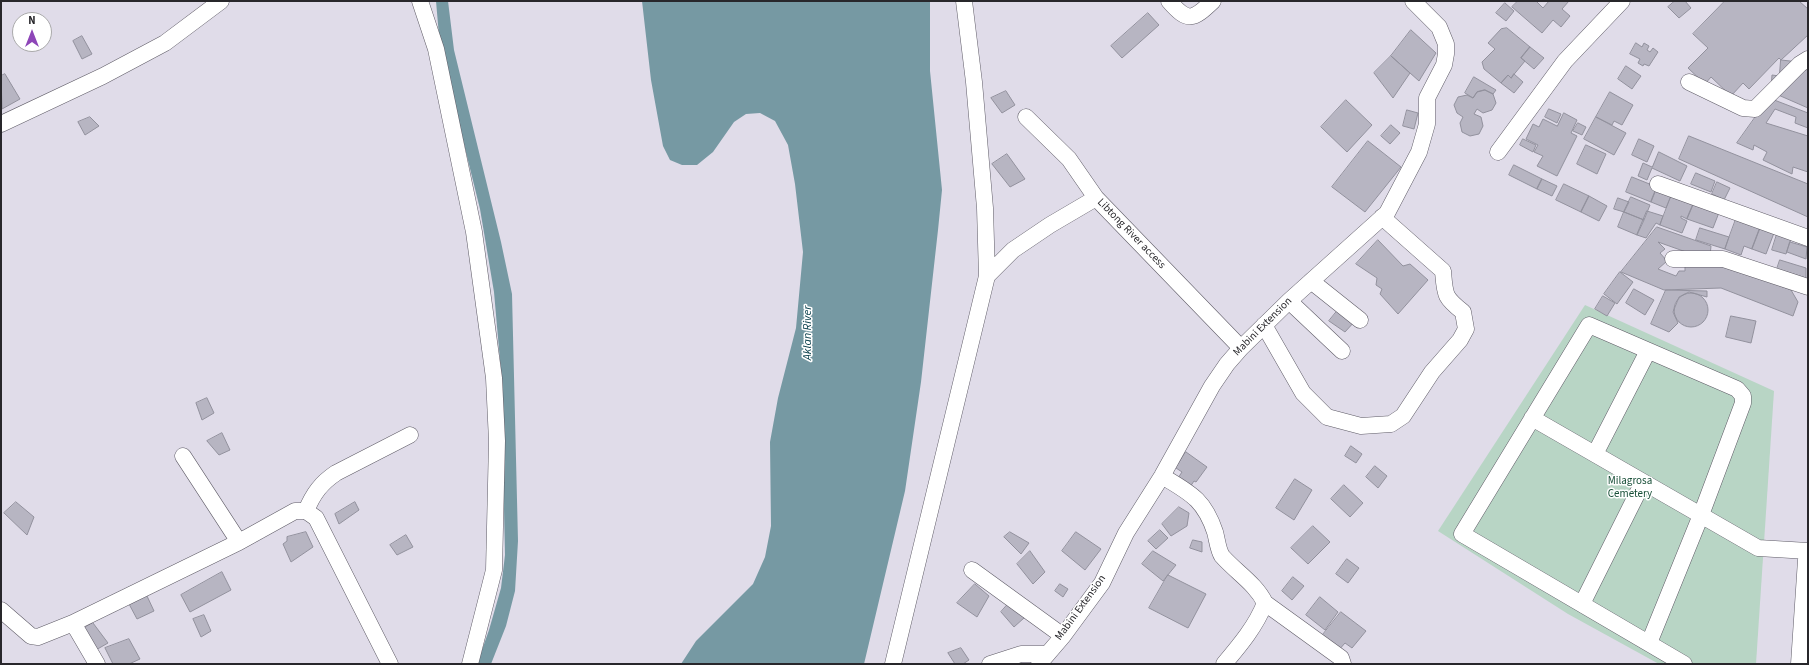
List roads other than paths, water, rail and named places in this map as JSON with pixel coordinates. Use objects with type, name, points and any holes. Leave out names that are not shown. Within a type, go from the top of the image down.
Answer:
[{"type":"main road","points":[[1801,664],[1808,560]]},
{"type":"street","points":[[1,124],[103,76],[165,43],[221,1]]},
{"type":"street","points":[[420,1],[436,48],[474,232],[494,378],[497,441],[494,570],[470,664]]},
{"type":"street","points":[[893,664],[987,276],[983,192],[974,82],[964,1]]},
{"type":"street","points":[[1169,1],[1181,15],[1191,17],[1200,12],[1213,1]]},
{"type":"street","name":"Mabini Extension","points":[[1043,659],[1063,636],[1102,583],[1126,533],[1162,476],[1212,386],[1227,364],[1240,348],[1289,301],[1387,213],[1419,152],[1427,124],[1427,98],[1444,65],[1446,54],[1446,44],[1439,28],[1413,1]]},
{"type":"street","points":[[1498,152],[1564,61],[1622,1]]},
{"type":"street","points":[[1689,82],[1742,108],[1755,109],[1800,64],[1808,59]]},
{"type":"street","name":"Libtong River access","points":[[1026,117],[1069,159],[1096,198],[1240,348]]},
{"type":"street","points":[[1658,184],[1808,238]]},
{"type":"street","points":[[987,276],[1013,250],[1050,224],[1096,198]]},
{"type":"street","points":[[1264,325],[1303,393],[1327,416],[1361,426],[1391,424],[1403,416],[1432,372],[1460,340],[1466,329],[1463,312],[1448,300],[1444,288],[1443,271],[1382,217]]},
{"type":"street","points":[[1672,259],[1723,259],[1808,286]]},
{"type":"street","points":[[1311,281],[1360,320]]},
{"type":"street","points":[[1289,301],[1342,351]]},
{"type":"street","points":[[1649,643],[1701,515],[1743,403],[1743,396],[1737,389],[1589,325],[1462,534],[1684,664]]},
{"type":"street","points":[[1595,454],[1648,351]]},
{"type":"street","points":[[1532,418],[1758,548],[1808,552]]},
{"type":"street","points":[[306,511],[313,495],[325,480],[410,435]]},
{"type":"street","points":[[183,456],[239,542]]},
{"type":"street","points":[[1162,476],[1195,496],[1205,511],[1215,532],[1221,554],[1260,594],[1265,603],[1341,658],[1343,664]]},
{"type":"street","points":[[1582,604],[1643,482]]},
{"type":"street","points":[[1,610],[31,636],[38,637],[73,623],[239,542],[295,511],[306,511],[316,518],[390,664]]},
{"type":"street","points":[[972,570],[1063,636]]},
{"type":"street","points":[[1224,664],[1250,632],[1260,616],[1265,603]]},
{"type":"street","points":[[73,623],[97,664]]},
{"type":"street","points":[[990,664],[1021,654],[1043,659]]},
{"type":"water","points":[[436,1],[448,1],[454,50],[501,242],[512,294],[518,541],[515,591],[506,626],[491,664],[477,664],[489,630],[501,588],[505,555],[501,372],[494,292],[480,209],[440,47]]},
{"type":"water","name":"Aklan River","points":[[642,1],[930,1],[930,71],[942,190],[921,382],[905,491],[864,664],[681,664],[696,641],[753,584],[765,557],[771,526],[770,442],[778,398],[796,328],[803,252],[795,184],[788,145],[775,121],[760,113],[746,114],[734,122],[713,152],[697,165],[682,165],[670,160],[663,146],[651,80]]},
{"type":"park label","name":"Milagrosa Cemetery","points":[[1630,488]]}]
